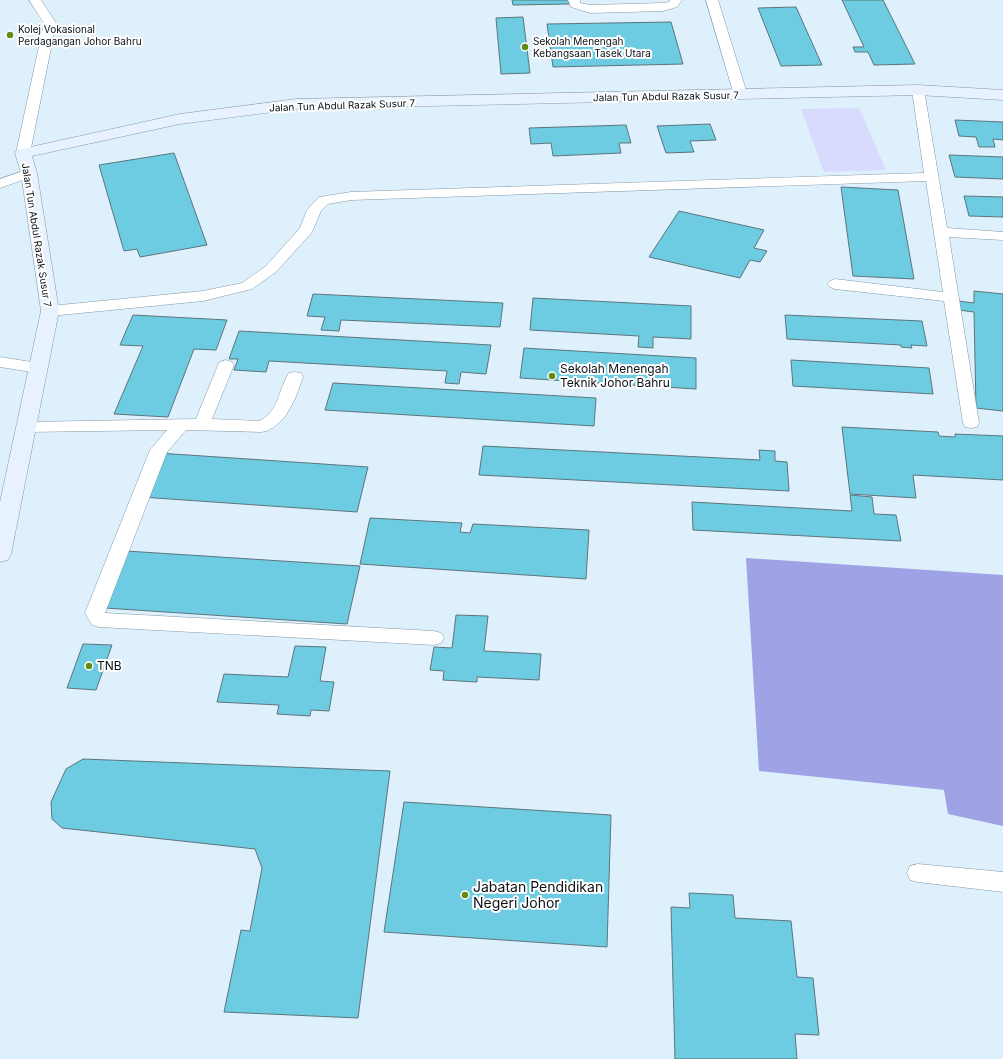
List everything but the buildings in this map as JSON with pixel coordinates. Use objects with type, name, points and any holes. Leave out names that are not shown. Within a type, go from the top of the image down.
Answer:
[{"type":"street","name":"Jalan Tun Abdul Razak Susur 7","points":[[0,554],[50,311],[29,173],[23,153],[180,119],[296,104],[918,90],[1003,95]]},
{"type":"lane","points":[[23,153],[50,23],[35,0]]},
{"type":"lane","points":[[574,0],[575,6],[590,9],[663,7],[673,5],[676,0]]},
{"type":"lane","points":[[712,0],[740,95]]},
{"type":"lane","points":[[918,90],[971,423]]},
{"type":"lane","points":[[0,184],[29,173]]},
{"type":"lane","points":[[50,311],[202,296],[247,286],[271,269],[307,229],[314,210],[324,200],[351,196],[931,177]]},
{"type":"lane","points":[[940,232],[1003,236]]},
{"type":"lane","points":[[835,284],[950,297]]},
{"type":"lane","points":[[0,362],[38,368]]},
{"type":"lane","points":[[202,424],[226,365]]},
{"type":"lane","points":[[27,427],[202,424],[254,427],[269,424],[278,416],[295,376]]},
{"type":"lane","points":[[182,424],[159,450],[95,614],[99,620],[434,638]]},
{"type":"lane","points":[[918,873],[1003,882]]},
{"type":"shaded area","points":[[859,108],[886,170],[824,172],[801,109]]},
{"type":"shaded area","points":[[746,558],[1003,575],[1003,826],[948,814],[944,790],[759,771]]},
{"type":"place","name":"Kolej Vokasional Perdagangan Johor Bahru","points":[[10,35]]},
{"type":"place","name":"Sekolah Menengah Kebangsaan Tasek Utara","points":[[525,47]]},
{"type":"place","name":"Sekolah Menengah Teknik Johor Bahru","points":[[552,376]]},
{"type":"place","name":"TNB","points":[[89,666]]},
{"type":"place","name":"Jabatan Pendidikan Negeri Johor","points":[[465,895]]}]
